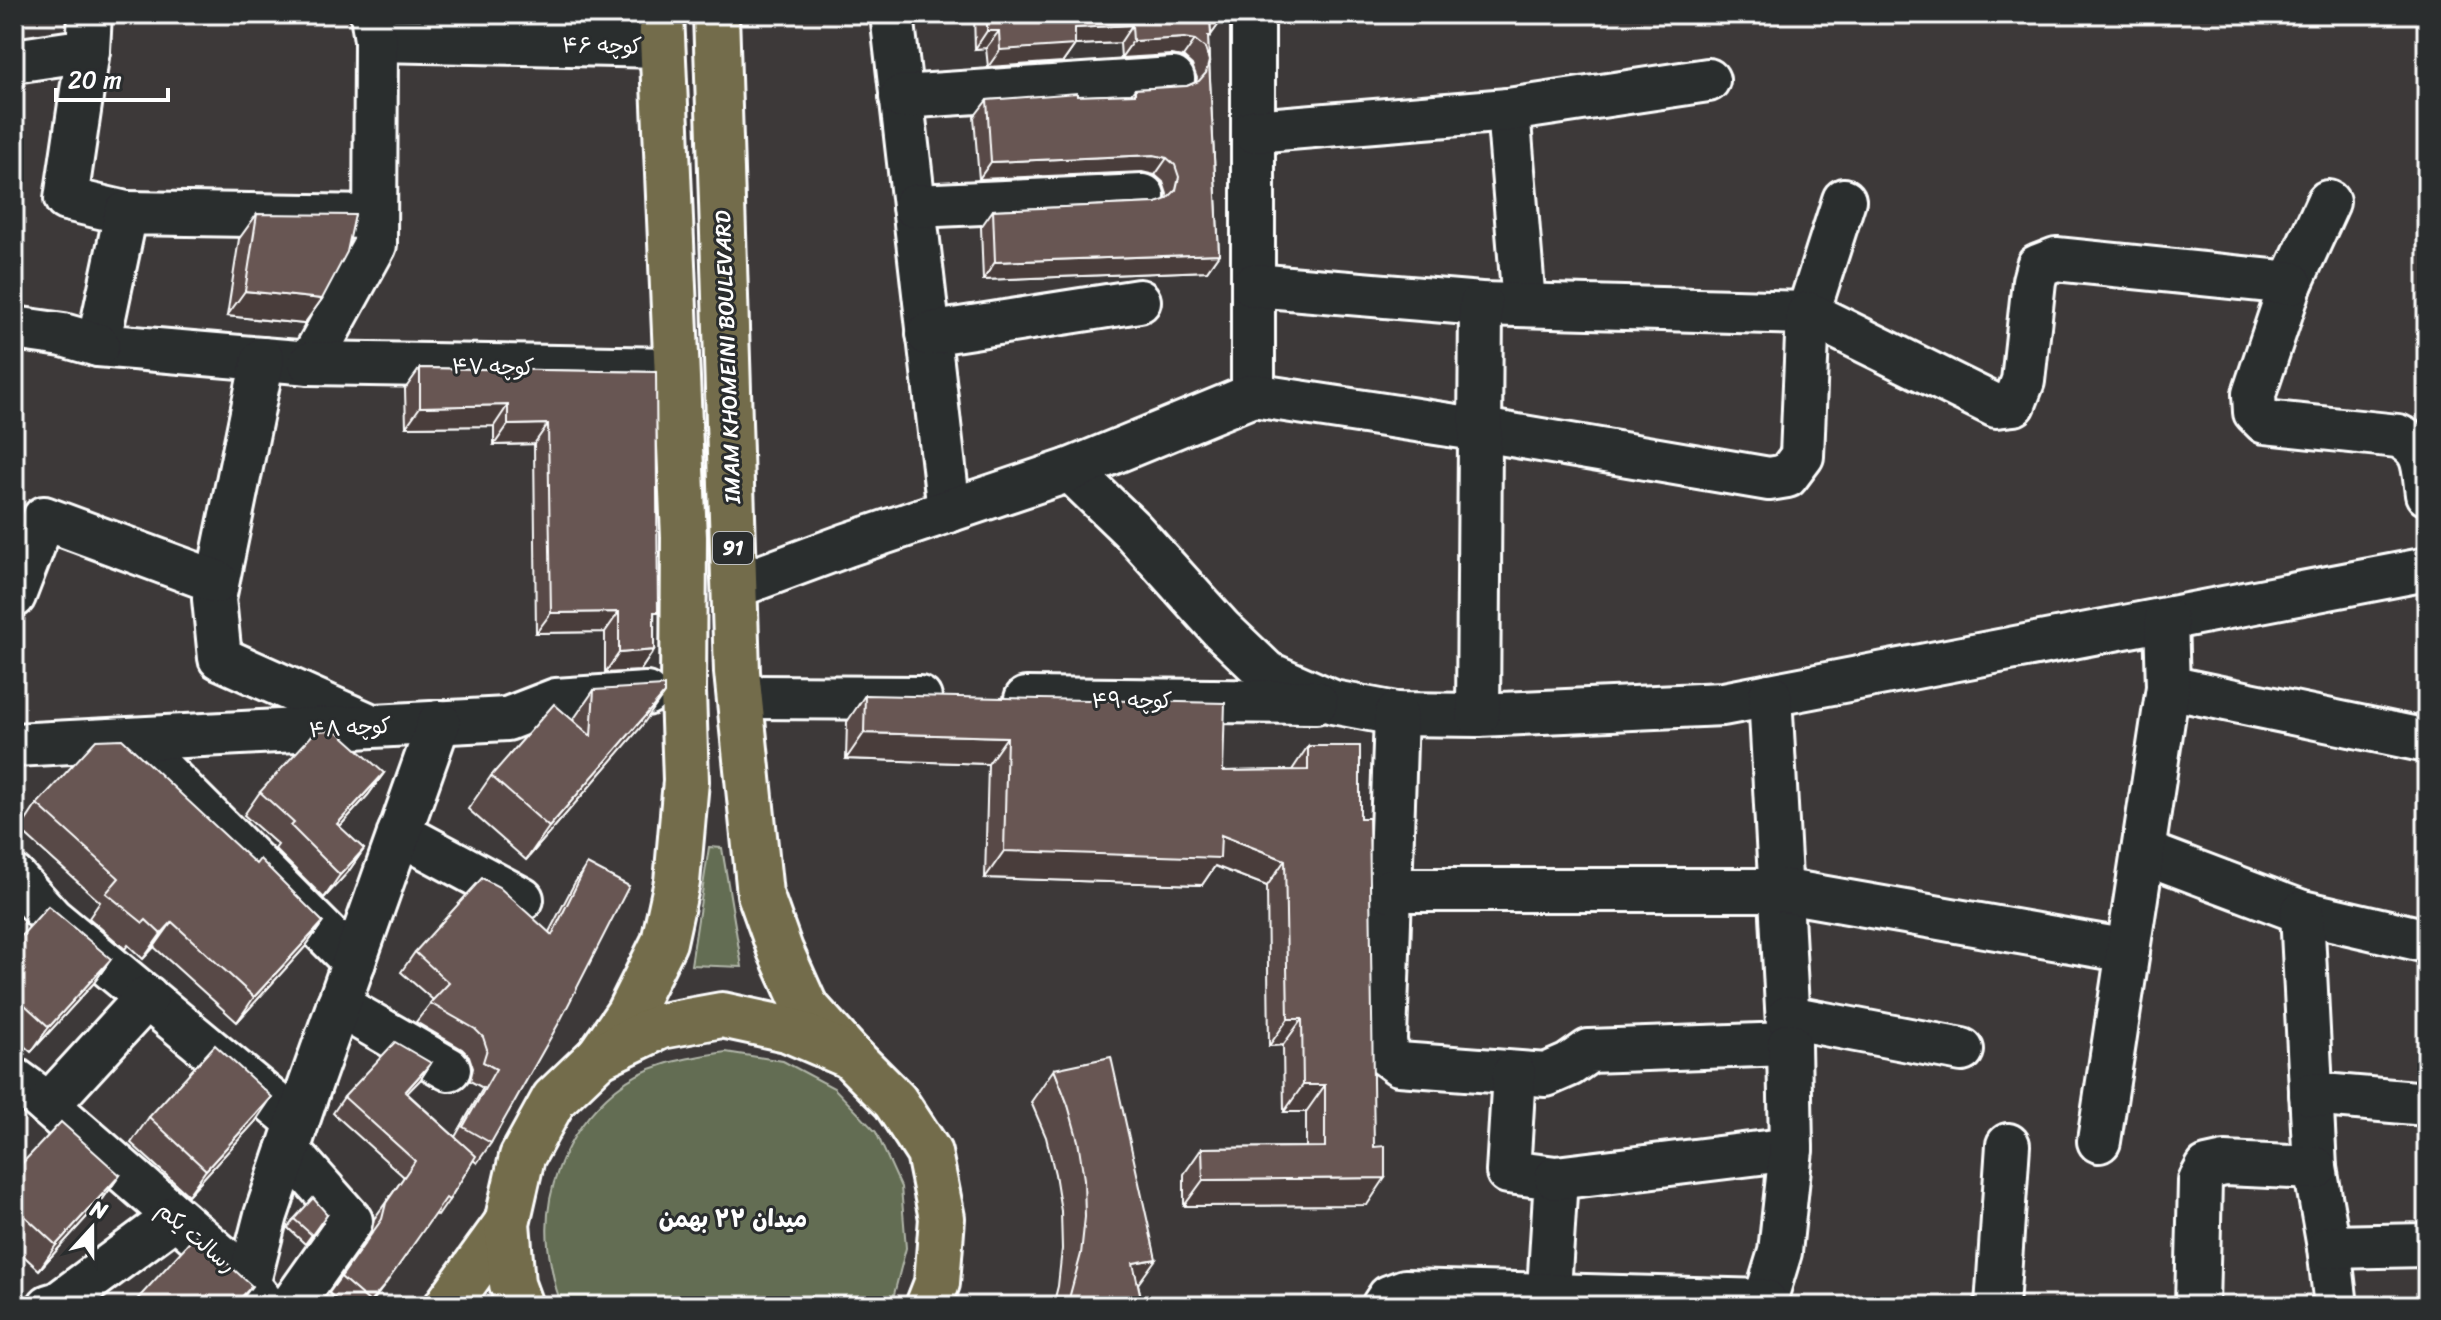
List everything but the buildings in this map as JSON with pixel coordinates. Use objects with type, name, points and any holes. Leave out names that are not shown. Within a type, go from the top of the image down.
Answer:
[{"type":"main road","name":"IMAM KHOMEINI BOULEVARD","points":[[716,14],[739,697],[760,894],[805,1006],[850,1056]]},
{"type":"main road","name":"91","points":[[520,1306],[512,1284],[507,1223],[522,1157],[554,1099],[599,1056],[628,1014],[664,942],[677,882],[686,781],[684,537],[662,30]]},
{"type":"main road","name":"91","points":[[599,1056],[661,1026],[722,1015],[787,1029],[850,1056],[895,1101],[929,1153],[942,1218],[937,1283],[928,1306]]},
{"type":"main road","name":"91","points":[[447,1306],[507,1223]]},
{"type":"street","points":[[892,14],[949,511]]},
{"type":"street","points":[[1253,14],[1253,395]]},
{"type":"street","points":[[310,363],[375,245],[374,27]]},
{"type":"street","name":"کوچه ۴۶","points":[[374,27],[662,30]]},
{"type":"street","points":[[14,61],[89,32],[66,199],[126,213],[375,217]]},
{"type":"street","points":[[901,97],[1173,79]]},
{"type":"street","points":[[1253,131],[1508,110],[1708,80]]},
{"type":"street","points":[[1508,110],[1524,304]]},
{"type":"street","points":[[914,206],[1143,196]]},
{"type":"street","points":[[734,587],[847,545],[1070,470],[1253,395],[1769,479],[1787,476],[1802,456],[1808,313],[1844,200]]},
{"type":"street","points":[[2328,202],[2291,283],[2254,394],[2255,412],[2265,422],[2398,436],[2412,442],[2422,456],[2427,494]]},
{"type":"street","points":[[98,345],[126,213]]},
{"type":"street","points":[[1253,285],[1481,304],[1808,313],[1996,406],[2014,404],[2023,381],[2038,266],[2056,259],[2291,283]]},
{"type":"street","points":[[928,334],[1139,301]]},
{"type":"street","points":[[1478,715],[1481,304]]},
{"type":"street","name":"کوچه ۴۷","points":[[14,328],[63,335],[98,345],[310,363],[676,369]]},
{"type":"street","points":[[263,359],[214,599],[220,658],[371,726]]},
{"type":"street","points":[[1070,470],[1132,530],[1221,629],[1267,673],[1333,702],[1396,714],[1478,715],[1723,704],[2427,569]]},
{"type":"street","points":[[14,596],[29,515],[217,582]]},
{"type":"street","points":[[2099,1141],[2168,687],[2166,620]]},
{"type":"street","points":[[2168,687],[2427,741]]},
{"type":"street","name":"کوچه ۴۸","points":[[14,745],[507,719],[556,700],[683,692]]},
{"type":"street","points":[[1383,1306],[1389,1297],[1405,1291],[1549,1301],[1766,1304],[1780,1252],[1791,1149],[1789,1030],[1770,695]]},
{"type":"street","name":"کوچه ۴۹","points":[[739,697],[1333,702]]},
{"type":"street","points":[[1396,714],[1385,1040],[1387,1055],[1399,1064],[1546,1075],[1569,1065],[1589,1051],[1789,1030],[1962,1050]]},
{"type":"street","points":[[257,1295],[266,1215],[439,722]]},
{"type":"street","points":[[131,739],[354,962]]},
{"type":"street","points":[[399,833],[522,899]]},
{"type":"street","points":[[2143,852],[2302,912],[2427,941]]},
{"type":"street","points":[[14,877],[52,919],[147,997],[293,1136],[351,1221],[291,1306]]},
{"type":"street","points":[[1390,890],[1780,890],[2128,951]]},
{"type":"street","points":[[2302,912],[2315,1168],[2336,1306]]},
{"type":"street","points":[[48,1105],[147,997]]},
{"type":"street","points":[[338,1005],[449,1069]]},
{"type":"street","points":[[1514,1073],[1508,1172],[1556,1178],[1791,1149]]},
{"type":"street","name":"رسالت یکم","points":[[14,1079],[237,1270],[257,1295]]},
{"type":"street","points":[[2311,1094],[2427,1104]]},
{"type":"street","points":[[1997,1306],[2008,1145]]},
{"type":"street","points":[[2197,1306],[2200,1181],[2207,1168],[2225,1164],[2315,1168]]},
{"type":"street","points":[[1549,1301],[1556,1178]]},
{"type":"street","points":[[49,1306],[59,1303],[175,1217]]},
{"type":"street","points":[[2329,1247],[2427,1245]]},
{"type":"green space","points":[[709,847],[722,848],[742,967],[691,965]]},
{"type":"green space","points":[[726,1052],[783,1061],[834,1088],[876,1132],[901,1187],[906,1248],[891,1306],[563,1306],[551,1265],[548,1216],[559,1168],[582,1125],[616,1089],[641,1073],[668,1063]]},
{"type":"district","name":"میدان ۲۲ بهمن","points":[[733,1219]]}]
